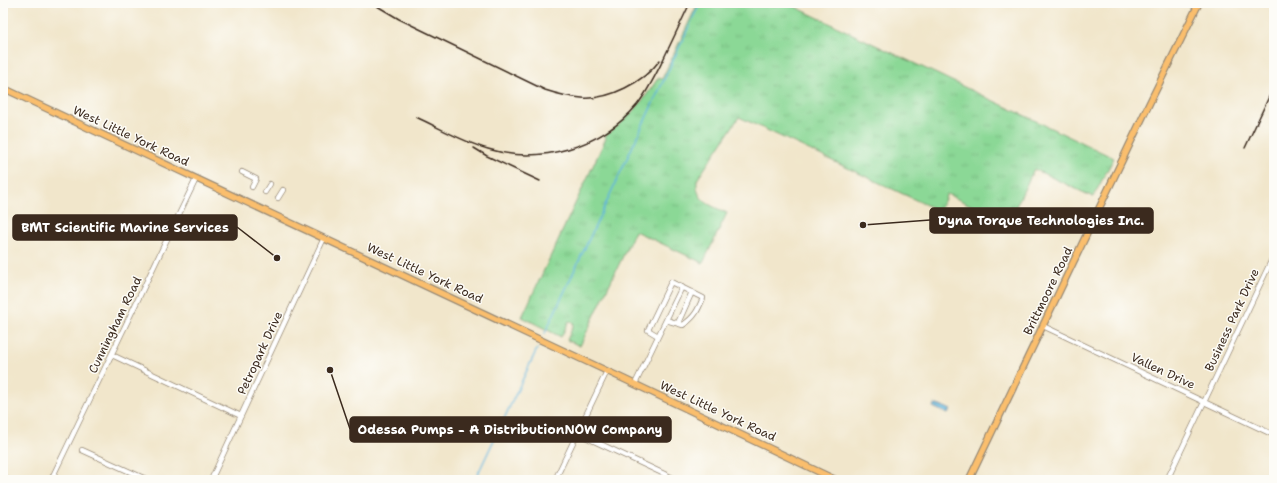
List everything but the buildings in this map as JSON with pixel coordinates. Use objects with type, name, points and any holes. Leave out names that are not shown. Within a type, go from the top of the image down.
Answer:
[{"type":"main road","name":"Brittmoore Road","points":[[969,480],[1144,113],[1198,5]]},
{"type":"main road","name":"West Little York Road","points":[[3,88],[636,384],[836,480]]},
{"type":"street","points":[[1189,3],[1198,5]]},
{"type":"street","points":[[242,172],[256,179],[252,187]]},
{"type":"street","name":"Cunningham Road","points":[[51,480],[196,179]]},
{"type":"street","points":[[265,192],[270,184]]},
{"type":"street","points":[[278,198],[282,190]]},
{"type":"street","name":"Petropark Drive","points":[[212,478],[324,238]]},
{"type":"street","name":"Business Park Drive","points":[[1167,480],[1274,255]]},
{"type":"street","points":[[658,336],[648,330],[670,283],[672,282],[703,298],[692,319],[683,324],[666,320]]},
{"type":"street","points":[[636,384],[682,287]]},
{"type":"street","points":[[678,323],[692,292]]},
{"type":"street","name":"Vallen Drive","points":[[1043,326],[1274,435]]},
{"type":"street","points":[[112,355],[241,416]]},
{"type":"street","points":[[555,480],[607,371]]},
{"type":"street","points":[[577,433],[677,480]]},
{"type":"street","points":[[82,450],[148,480]]},
{"type":"green space","points":[[698,3],[787,3],[1114,158],[1093,197],[1034,169],[1008,223],[947,194],[941,208],[935,209],[739,117],[697,180],[697,187],[701,198],[710,205],[727,213],[703,263],[635,231],[580,346],[567,340],[574,324],[569,321],[561,337],[522,317],[606,138],[605,136],[634,110],[658,78],[662,79]]},
{"type":"water","points":[[934,404],[951,410],[948,414],[933,407]]},
{"type":"water","points":[[3,472],[20,480],[3,480]]},
{"type":"waterway","points":[[545,333],[700,3]]},
{"type":"waterway","points":[[475,480],[537,349]]},
{"type":"railway","points":[[372,3],[399,19],[545,90],[568,96],[592,98],[614,93],[645,76],[660,60]]},
{"type":"railway","points":[[416,117],[470,143],[488,149],[508,153],[528,155],[549,153],[569,149],[588,142],[623,120],[641,100],[657,72],[690,3]]},
{"type":"railway","points":[[1245,148],[1274,86]]},
{"type":"railway","points":[[474,148],[487,156],[540,181]]},
{"type":"place","name":"Dyna Torque Technologies Inc.","points":[[863,225]]},
{"type":"place","name":"BMT Scientific Marine Services","points":[[277,258]]},
{"type":"place","name":"Odessa Pumps - A DistributionNOW Company","points":[[330,370]]}]
